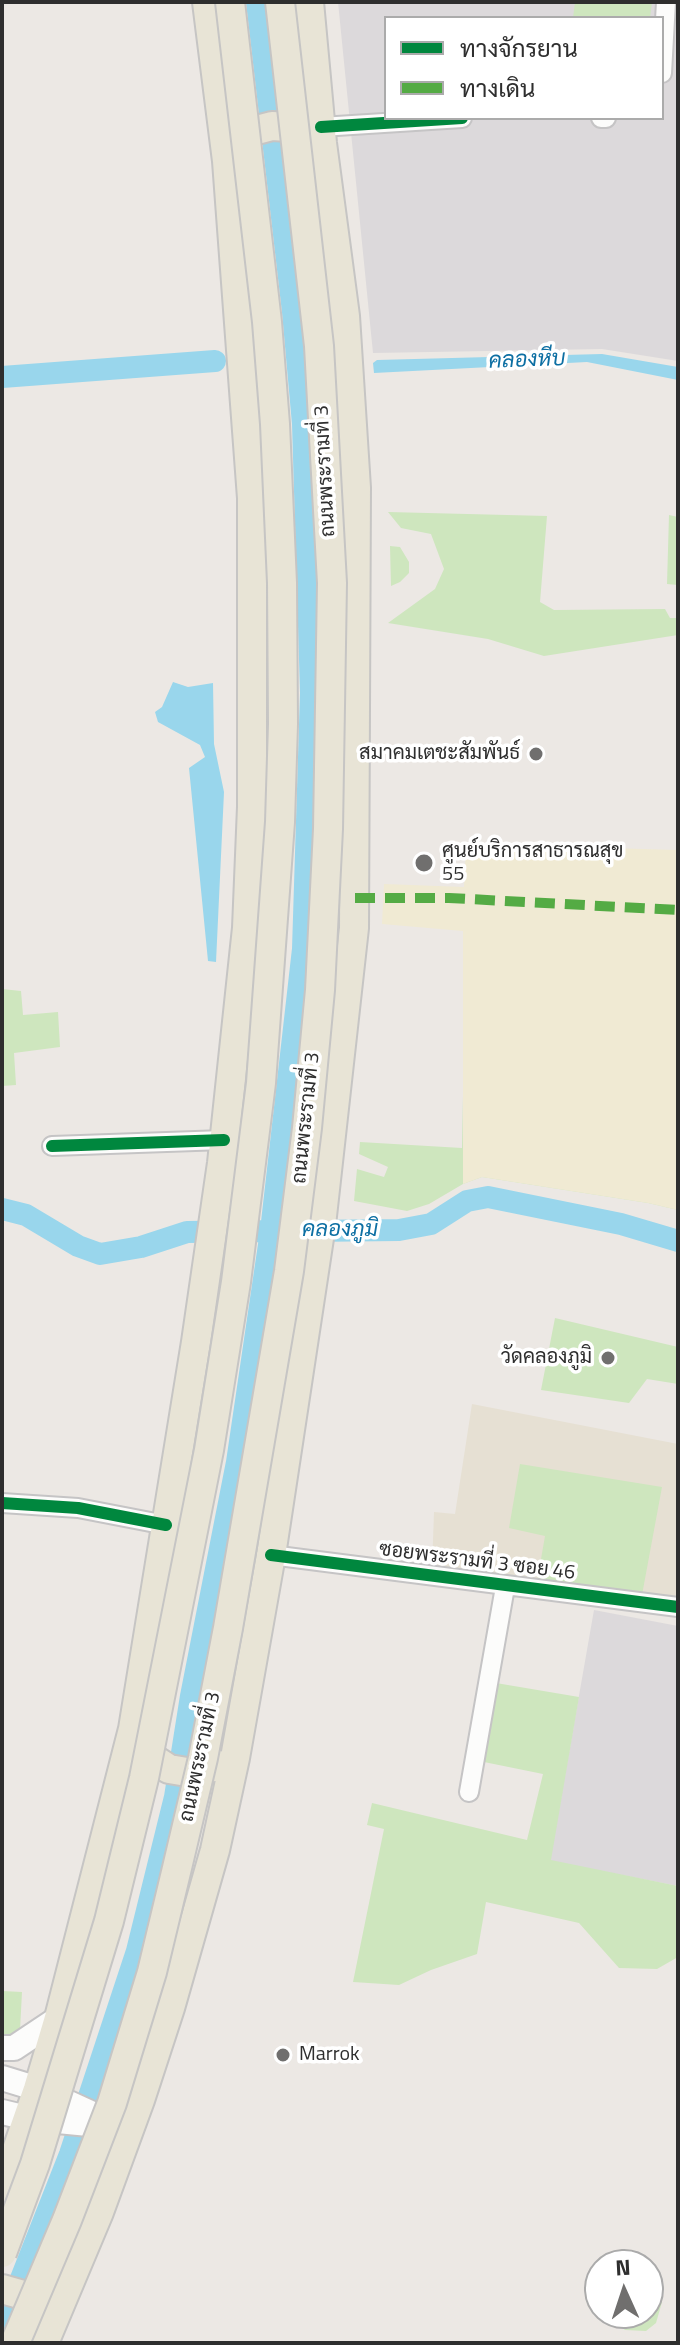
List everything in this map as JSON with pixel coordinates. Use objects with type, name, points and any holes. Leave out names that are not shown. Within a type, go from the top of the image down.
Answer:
[{"type":"main road","points":[[2,2193],[15,2115],[38,2089],[133,1729],[214,1220],[247,928],[254,676],[252,498],[227,161],[207,2]]},
{"type":"main road","points":[[2,2253],[35,2164],[105,1935],[144,1778],[212,1435],[236,1282],[261,1083],[280,822],[282,583],[267,322],[230,2]]},
{"type":"main road","name":"ถนนพระรามที่ 3","points":[[15,2343],[112,2103],[152,1972],[177,1868],[203,1758],[228,1628],[289,1271],[307,1128],[320,990],[328,829],[332,583],[319,346],[280,2]]},
{"type":"main road","name":"ถนนพระรามที่ 3","points":[[46,2339],[129,2131],[170,2008],[215,1850],[235,1758],[271,1555],[321,1225],[354,928],[356,497],[345,316],[309,2]]},
{"type":"main road","points":[[227,161],[253,131],[272,126],[322,135]]},
{"type":"main road","points":[[133,1729],[149,1756],[181,1771],[235,1758]]},
{"type":"main road","points":[[2,2048],[14,2048],[59,2018]]},
{"type":"main road","points":[[2,2078],[38,2089],[60,2111]]},
{"type":"main road","points":[[15,2115],[60,2111],[129,2131]]},
{"type":"main road","points":[[11,2291],[36,2307],[46,2339]]},
{"type":"street","points":[[664,38],[666,2]]},
{"type":"street","points":[[322,135],[446,120]]},
{"type":"street","points":[[52,1146],[224,1140]]},
{"type":"street","points":[[2,1503],[78,1508],[166,1525]]},
{"type":"street","name":"ซอยพระรามที่ 3 ซอย 46","points":[[271,1555],[678,1607]]},
{"type":"street","points":[[469,1792],[505,1587]]},
{"type":"shaded area","points":[[338,2],[678,2],[678,361],[602,349],[373,353]]},
{"type":"shaded area","points":[[472,1404],[678,1444],[678,1599],[432,1568],[434,1512],[455,1514]]},
{"type":"shaded area","points":[[594,1610],[678,1626],[678,1886],[550,1861]]},
{"type":"green space","points":[[575,2],[652,2],[650,16],[573,16]]},
{"type":"green space","points":[[388,512],[547,516],[540,602],[554,610],[665,609],[670,618],[678,618],[678,635],[544,656],[488,639],[388,623],[435,589],[444,569],[431,534],[401,528]]},
{"type":"green space","points":[[669,515],[678,517],[678,585],[667,584]]},
{"type":"green space","points":[[390,546],[400,547],[409,562],[409,573],[391,586]]},
{"type":"green space","points":[[2,989],[21,991],[23,1015],[58,1012],[60,1047],[14,1053],[16,1085],[2,1086]]},
{"type":"green space","points":[[463,1096],[678,1210],[482,1177],[429,1204],[407,1211],[354,1201],[357,1169],[384,1177],[388,1167],[359,1154],[360,1142],[462,1148]]},
{"type":"green space","points":[[555,1318],[678,1347],[678,1384],[647,1379],[629,1403],[541,1390]]},
{"type":"green space","points":[[520,1464],[662,1487],[642,1595],[537,1582],[545,1536],[509,1528]]},
{"type":"green space","points":[[496,1683],[579,1697],[551,1860],[678,1886],[678,1957],[657,1969],[619,1968],[579,1923],[486,1902],[477,1954],[399,1985],[353,1982],[384,1829],[367,1825],[372,1803],[527,1840],[543,1774],[484,1762]]},
{"type":"green space","points":[[2,1991],[22,1992],[20,2030],[14,2038],[2,2040]]},
{"type":"sand","points":[[466,844],[678,850],[678,1210],[482,1177],[463,1184],[463,931],[382,924],[384,884],[464,887]]},
{"type":"water","points":[[602,354],[678,367],[678,380],[587,362],[374,373],[373,363],[377,360]]},
{"type":"water","points":[[173,682],[188,687],[213,683],[214,744],[224,792],[216,962],[208,961],[189,768],[205,757],[200,745],[158,722],[155,712],[162,707]]},
{"type":"waterway","points":[[2,2327],[70,2154],[137,1951],[175,1797],[191,1696],[237,1462],[271,1231],[303,949],[311,693],[303,424],[257,2]]},
{"type":"waterway","name":"คลองหีบ","points":[[2,377],[215,361]]},
{"type":"waterway","name":"คลองภูมิ","points":[[305,1231],[399,1230],[431,1224],[467,1201],[488,1197],[621,1224],[678,1241]]},
{"type":"waterway","name":"คลองภูมิ","points":[[2,1209],[26,1215],[78,1246],[100,1254],[141,1247],[187,1232],[259,1231]]},
{"type":"marked path","points":[[355,898],[449,898],[678,910]]},
{"type":"cycle path","points":[[321,127],[431,120]]},
{"type":"cycle path","points":[[52,1146],[224,1140]]},
{"type":"cycle path","points":[[2,1503],[78,1508],[166,1525]]},
{"type":"cycle path","points":[[271,1555],[678,1607]]},
{"type":"place","name":"สมาคมเตชะสัมพันธ์","points":[[536,754]]},
{"type":"place","name":"ศูนย์บริการสาธารณสุข 55","points":[[424,863]]},
{"type":"place","name":"วัดคลองภูมิ","points":[[608,1358]]},
{"type":"place","name":"Marrok","points":[[283,2055]]}]
